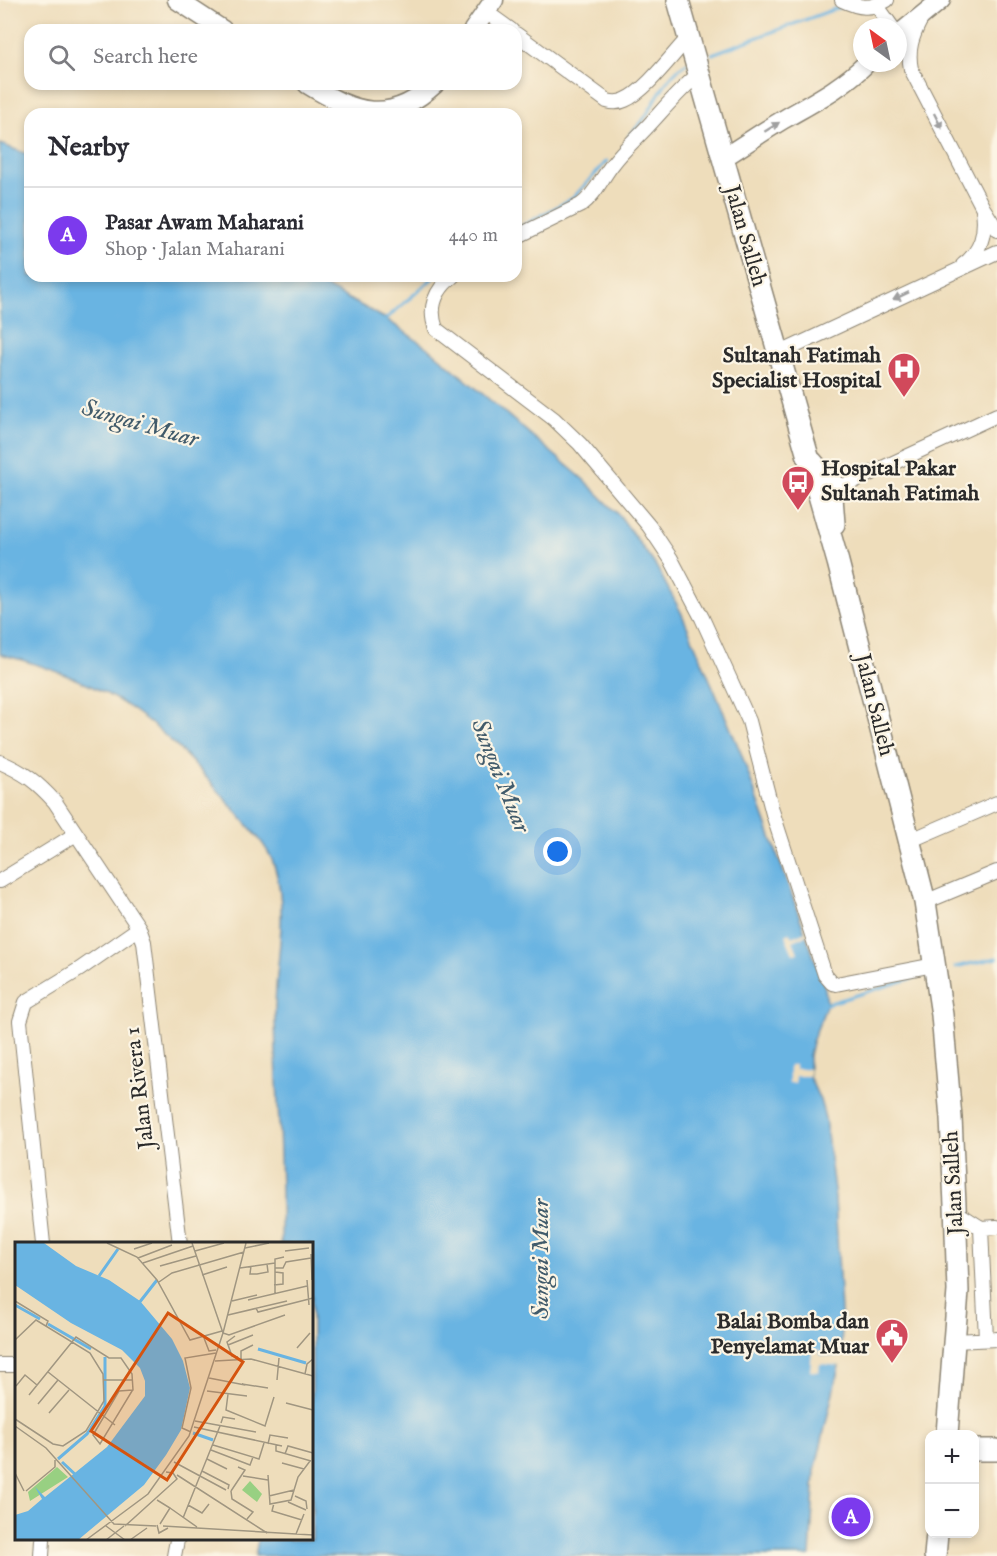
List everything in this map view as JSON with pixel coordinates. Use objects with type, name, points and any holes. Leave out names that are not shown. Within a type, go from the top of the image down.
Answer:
[{"type":"main road","name":"Jalan Salleh","points":[[678,0],[834,552],[925,902],[942,1015],[956,1212],[958,1291],[950,1430]]},
{"type":"main road","points":[[806,455],[829,482],[839,488],[832,496],[834,552]]},
{"type":"main road","points":[[935,1556],[937,1538]]},
{"type":"street","points":[[177,0],[214,24]]},
{"type":"street","points":[[842,0],[863,8],[882,3],[888,18]]},
{"type":"street","points":[[907,28],[941,0]]},
{"type":"street","points":[[477,24],[490,6],[506,24]]},
{"type":"street","points":[[925,13],[912,37],[909,50],[912,69],[983,208],[997,230]]},
{"type":"street","points":[[522,38],[607,101],[615,103],[625,101],[637,94],[689,37]]},
{"type":"street","points":[[907,66],[912,69]]},
{"type":"street","points":[[723,158],[834,91],[858,72]]},
{"type":"street","points":[[522,234],[590,199],[624,149],[674,96],[699,74]]},
{"type":"street","points":[[317,90],[352,108]]},
{"type":"street","points":[[398,108],[428,90]]},
{"type":"street","points":[[954,271],[969,261],[982,240],[985,228],[983,208]]},
{"type":"street","points":[[778,354],[997,252]]},
{"type":"street","points":[[448,282],[437,295],[434,304],[431,316],[436,329],[554,419],[580,444],[649,526],[681,578],[717,649],[749,721],[773,814],[825,975],[836,984],[934,965]]},
{"type":"street","points":[[839,488],[997,415]]},
{"type":"street","points":[[0,762],[22,772],[38,784],[55,802],[139,928],[23,1006],[20,1022],[44,1242]]},
{"type":"street","points":[[909,841],[997,803]]},
{"type":"street","points":[[0,881],[76,834]]},
{"type":"street","points":[[925,902],[997,872]]},
{"type":"street","name":"Jalan Rivera 1","points":[[139,928],[144,942],[180,1242]]},
{"type":"street","points":[[956,1212],[981,1228],[997,1227]]},
{"type":"street","points":[[954,1341],[992,1339],[981,1228]]},
{"type":"street","points":[[42,1556],[43,1541]]},
{"type":"street","points":[[174,1556],[177,1541]]},
{"type":"water","name":"Sungai Muar","points":[[0,144],[24,153],[24,282],[317,282],[386,319],[432,351],[583,479],[620,516],[656,566],[681,612],[741,753],[825,988],[827,1004],[812,1042],[809,1076],[825,1118],[835,1198],[842,1330],[839,1366],[815,1471],[810,1556],[255,1556],[258,1541],[314,1541],[314,1242],[281,1242],[275,1012],[281,903],[275,868],[258,837],[199,769],[161,732],[133,710],[86,684],[35,664],[0,654]]},
{"type":"pier","points":[[806,931],[807,935],[793,941],[798,953],[793,954],[785,935],[789,933],[792,937]]},
{"type":"pier","points":[[789,1065],[795,1065],[795,1069],[809,1069],[809,1076],[795,1076],[795,1083],[789,1083]]},
{"type":"pier","points":[[812,1350],[820,1350],[820,1355],[843,1357],[842,1366],[820,1364],[819,1372],[810,1371]]},
{"type":"waterway","points":[[712,54],[843,6]]},
{"type":"waterway","points":[[629,136],[643,120],[668,80],[687,63]]},
{"type":"waterway","points":[[522,226],[573,198],[607,161]]},
{"type":"waterway","points":[[386,319],[428,282]]},
{"type":"waterway","points":[[955,967],[997,958]]},
{"type":"waterway","points":[[827,1004],[923,975]]},
{"type":"place","name":"Sultanah Fatimah Specialist Hospital","points":[[904,398]]},
{"type":"place","name":"Hospital Pakar Sultanah Fatimah","points":[[798,511]]},
{"type":"place","name":"Balai Bomba dan Penyelamat Muar","points":[[892,1364]]},
{"type":"place","name":"Pasar Awam Maharani","points":[[851,1517]]}]
